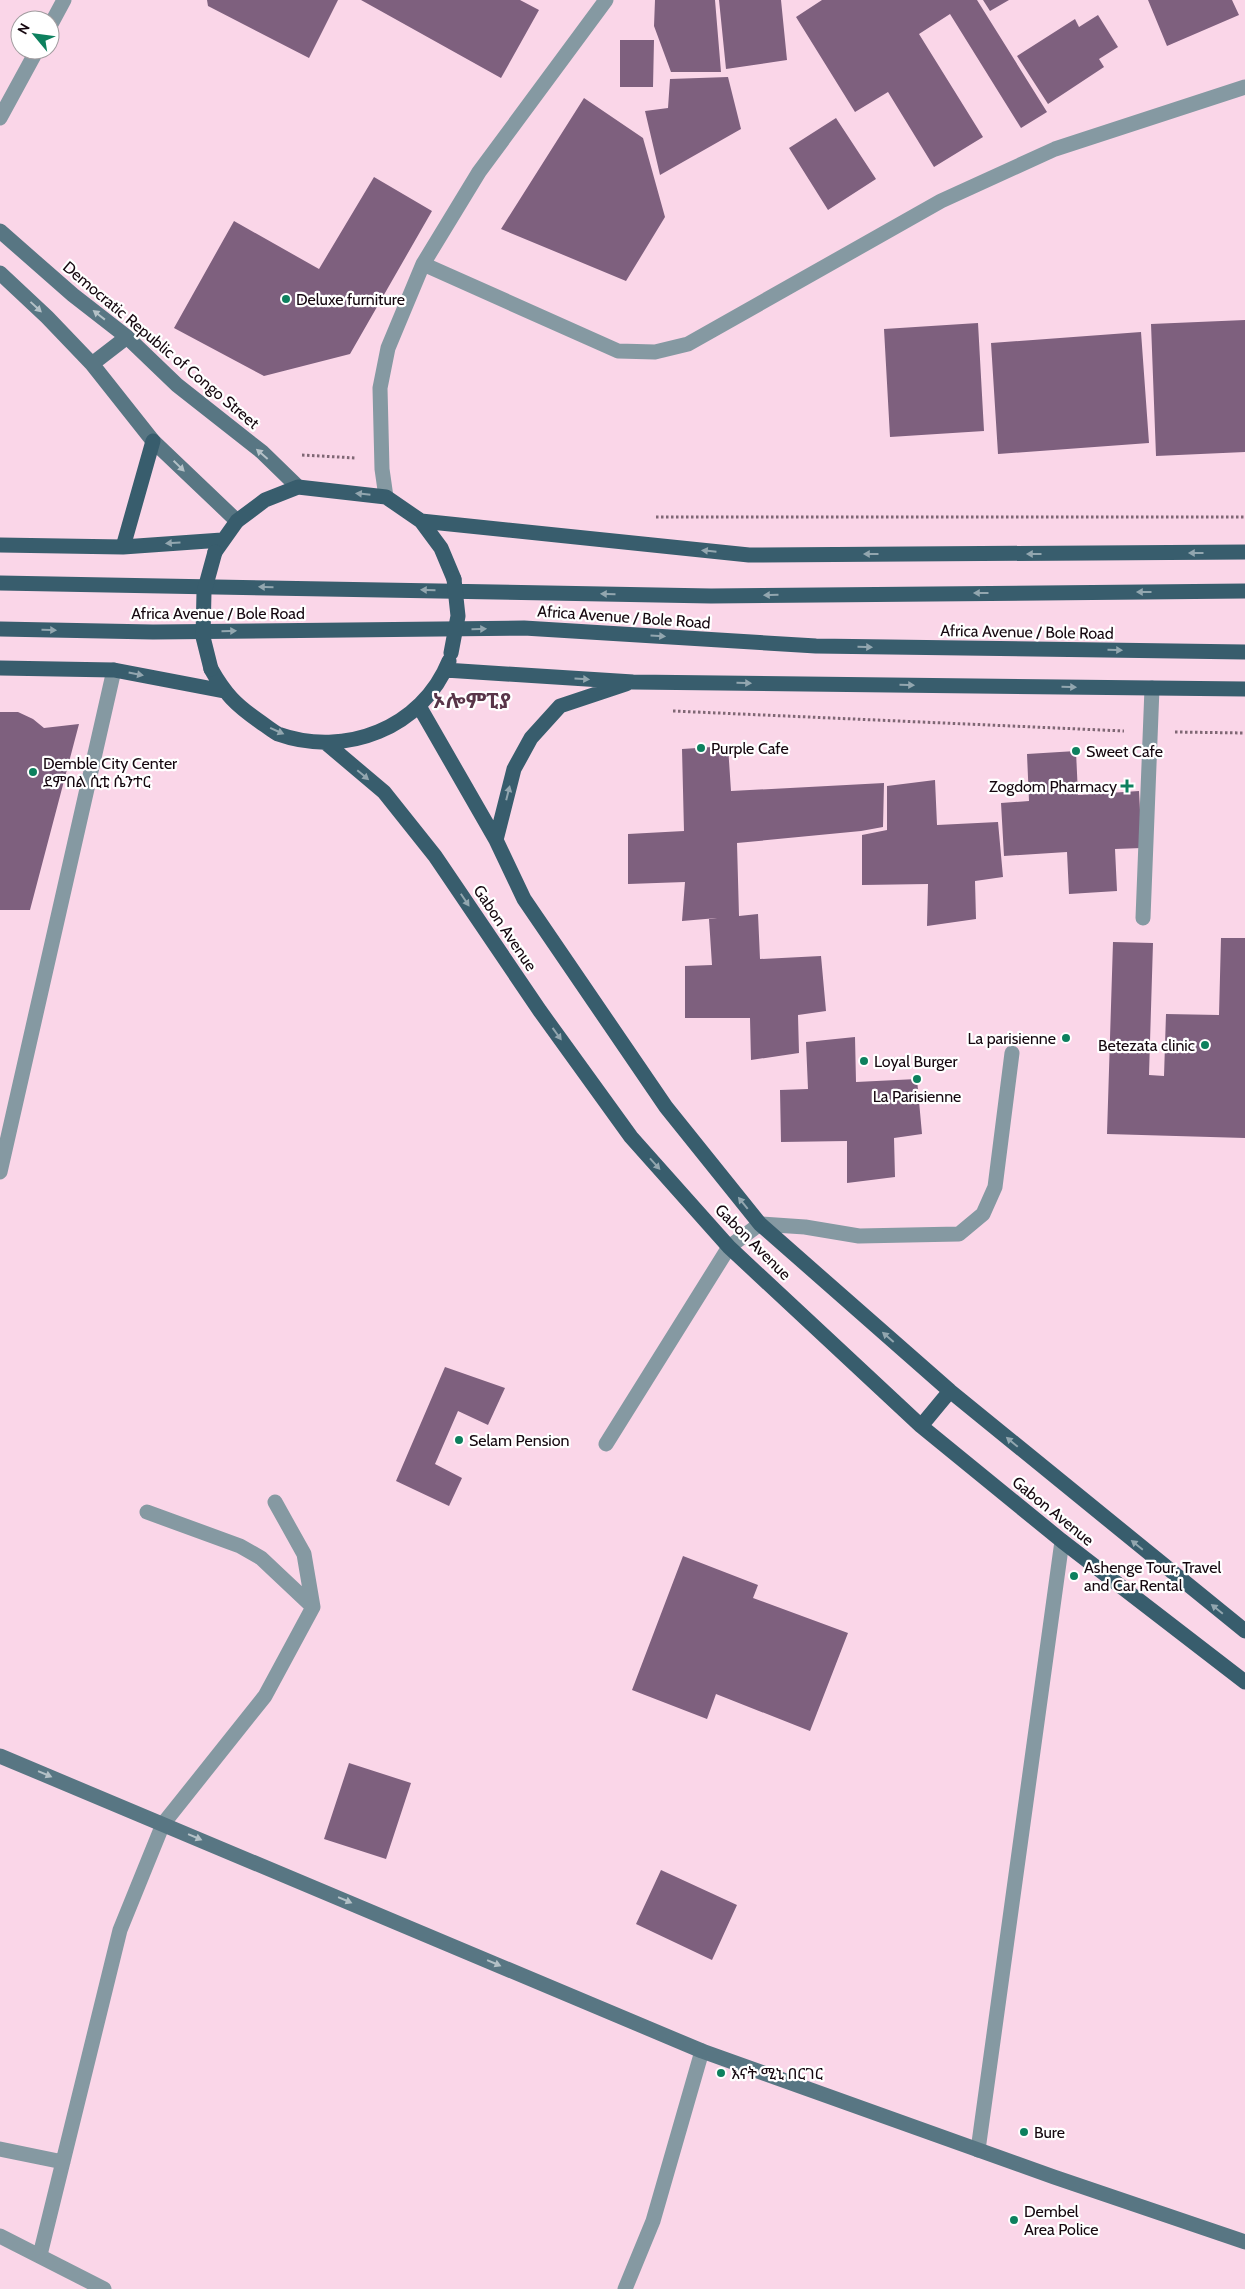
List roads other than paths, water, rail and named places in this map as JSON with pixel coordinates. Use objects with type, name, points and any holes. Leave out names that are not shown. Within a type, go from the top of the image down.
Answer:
[{"type":"main road","points":[[123,547],[153,441]]},
{"type":"main road","points":[[298,487],[386,497],[421,522],[441,548],[454,579],[458,616],[451,653],[442,675],[419,706],[391,727],[359,739],[326,743],[277,733],[236,705],[224,691],[211,669],[203,637],[204,592],[218,546],[237,521],[265,500],[298,487]]},
{"type":"main road","points":[[421,522],[749,555],[1245,552]]},
{"type":"main road","points":[[0,545],[218,546]]},
{"type":"main road","name":"Africa Avenue / Bole Road","points":[[0,582],[711,596],[1245,591]]},
{"type":"main road","name":"Africa Avenue / Bole Road","points":[[0,629],[152,632],[524,628],[816,646],[1245,652]]},
{"type":"main road","points":[[0,668],[114,670],[224,691]]},
{"type":"main road","points":[[442,675],[633,682],[1245,689]]},
{"type":"main road","points":[[496,840],[514,769],[531,738],[560,706],[633,682]]},
{"type":"main road","name":"Gabon Avenue","points":[[419,706],[496,840],[524,899],[567,965],[666,1107],[760,1224],[950,1391],[1143,1550],[1245,1631]]},
{"type":"main road","name":"Gabon Avenue","points":[[326,743],[384,792],[435,856],[540,1011],[631,1137],[729,1246],[921,1426],[1062,1541],[1245,1682]]},
{"type":"main road","points":[[921,1426],[950,1391]]},
{"type":"street","points":[[386,497],[382,469],[380,388],[388,348],[423,264],[479,172],[600,1]]},
{"type":"street","points":[[0,118],[32,60]]},
{"type":"street","points":[[423,264],[618,351],[655,352],[688,344],[941,201],[1055,149],[1245,87]]},
{"type":"street","name":"Democratic Republic of Congo Street","points":[[0,231],[73,295],[126,337],[177,385],[262,452],[298,487]]},
{"type":"street","points":[[0,274],[47,317],[92,364],[153,441],[237,521]]},
{"type":"street","points":[[92,364],[126,337]]},
{"type":"street","points":[[0,1172],[114,670]]},
{"type":"street","points":[[1142,918],[1152,688]]},
{"type":"street","points":[[606,1444],[729,1246],[760,1224],[805,1227],[859,1236],[959,1234],[984,1214],[995,1187],[1012,1053]]},
{"type":"street","points":[[40,2255],[120,1930],[162,1824],[265,1696],[313,1607],[304,1554],[275,1502]]},
{"type":"street","points":[[147,1512],[240,1546],[261,1558],[313,1607]]},
{"type":"street","points":[[978,2150],[1062,1541]]},
{"type":"street","points":[[0,1756],[702,2051],[978,2150],[1245,2242]]},
{"type":"street","points":[[625,2289],[654,2221],[702,2051]]},
{"type":"street","points":[[0,2149],[63,2162]]},
{"type":"street","points":[[0,2236],[104,2289]]},
{"type":"place","name":"Deluxe furniture","points":[[286,299]]},
{"type":"place","name":"Purple Cafe","points":[[701,748]]},
{"type":"place","name":"Sweet Cafe","points":[[1076,751]]},
{"type":"place","name":"Demble City Center ደምበል ሲቲ ሴንተር","points":[[33,772]]},
{"type":"place","name":"Zogdom Pharmacy","points":[[1127,786]]},
{"type":"place","name":"La parisienne","points":[[1066,1038]]},
{"type":"place","name":"Betezata clinic","points":[[1205,1045]]},
{"type":"place","name":"Loyal Burger","points":[[864,1061]]},
{"type":"place","name":"La Parisienne","points":[[917,1079]]},
{"type":"place","name":"Selam Pension","points":[[459,1440]]},
{"type":"place","name":"Ashenge Tour, Travel and Car Rental","points":[[1074,1576]]},
{"type":"place","name":"እናት ሚኒ በርገር","points":[[721,2073]]},
{"type":"place","name":"Bure","points":[[1024,2132]]},
{"type":"place","name":"Dembel Area Police","points":[[1014,2220]]},
{"type":"district","name":"ኦሎምፒያ","points":[[472,700]]}]
